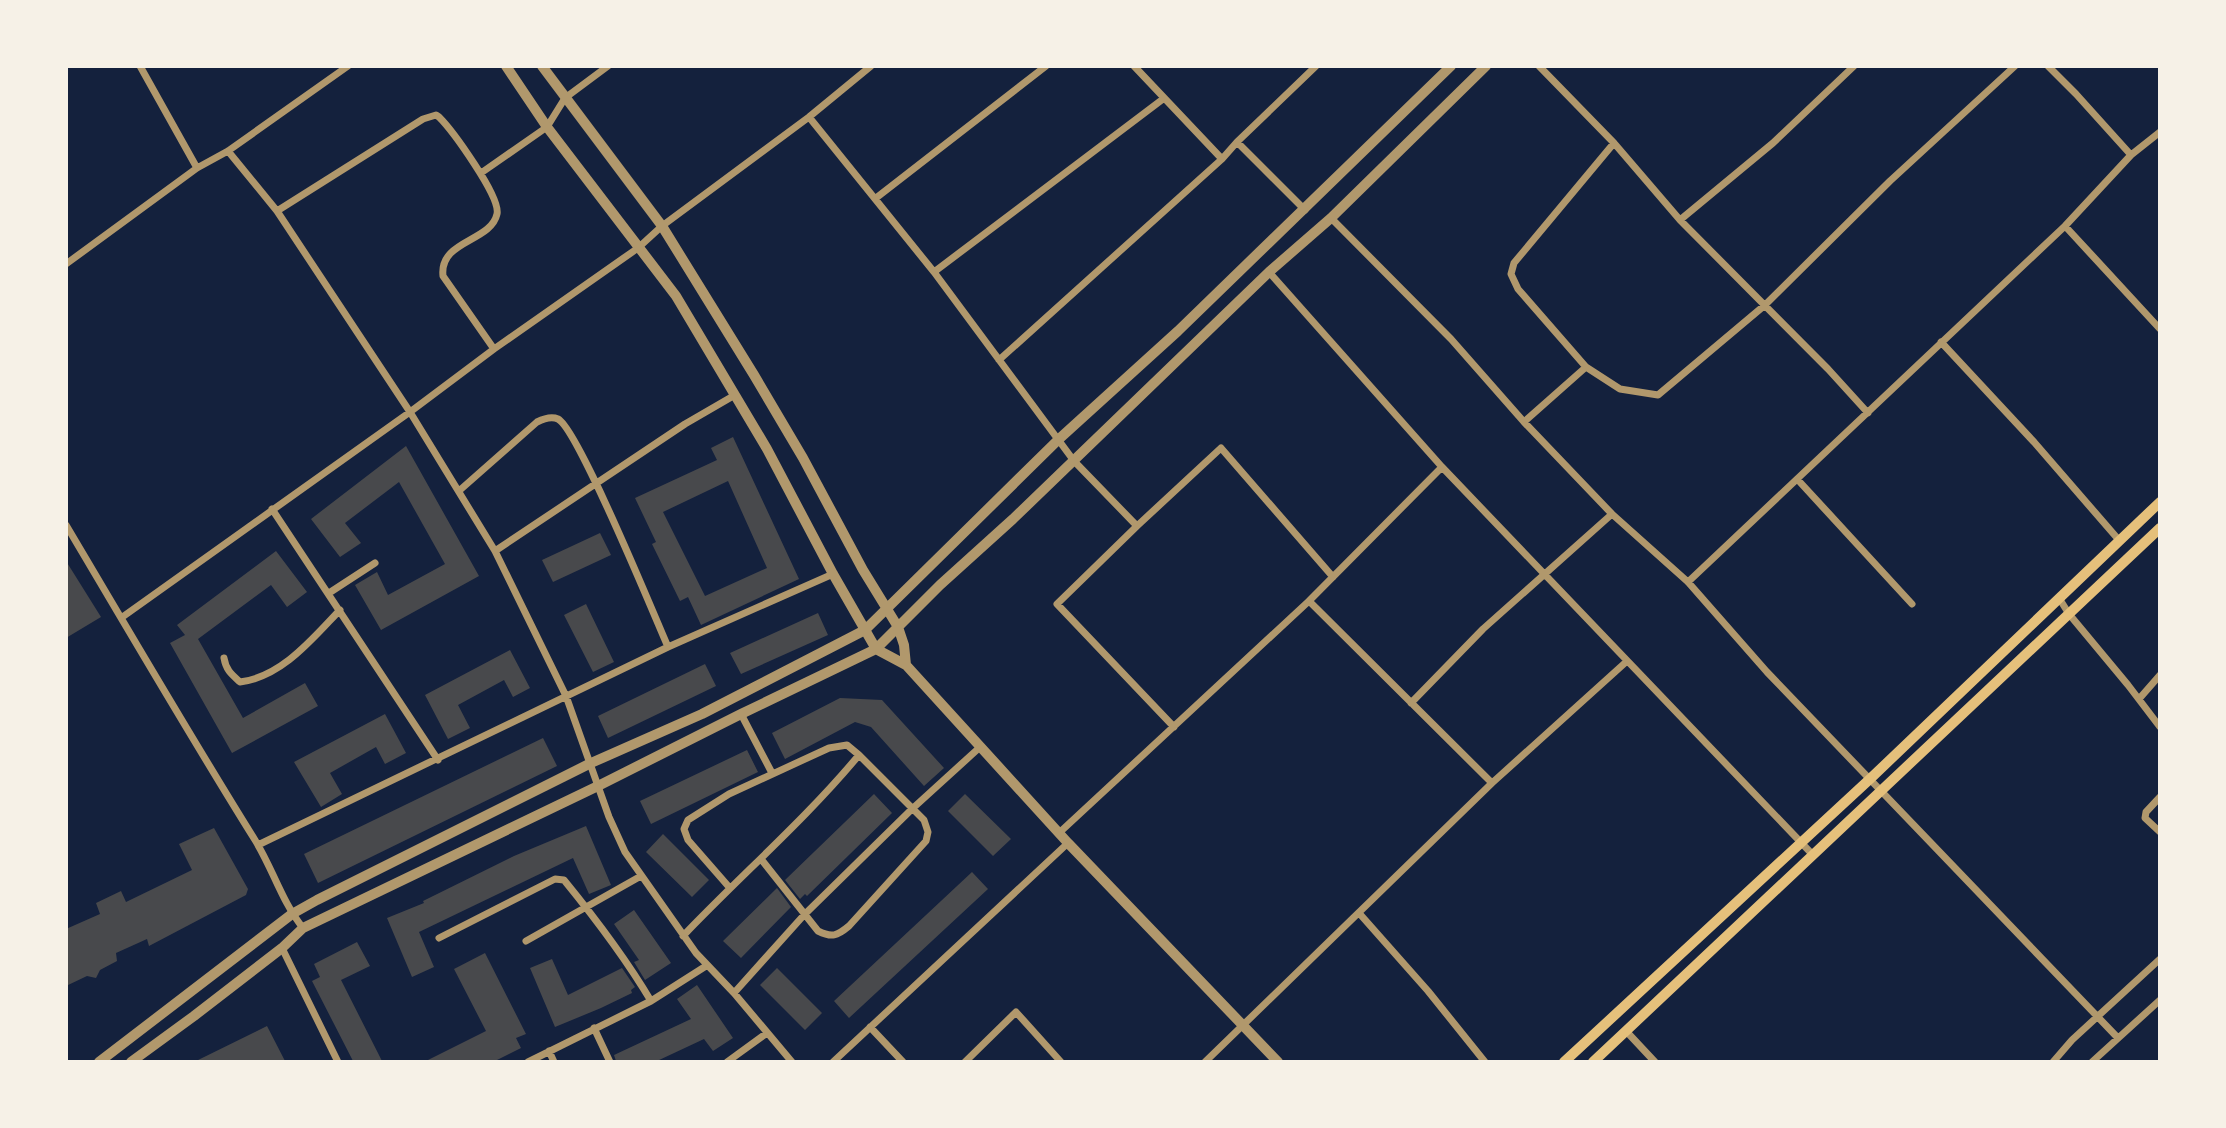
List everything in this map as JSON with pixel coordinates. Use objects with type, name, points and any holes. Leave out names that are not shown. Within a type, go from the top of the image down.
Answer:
[{"type":"main road","points":[[1564,1062],[1871,778],[2118,539],[2160,502]]},
{"type":"main road","points":[[1593,1062],[2160,528]]},
{"type":"street","points":[[140,66],[197,169]]},
{"type":"street","points":[[66,264],[197,169],[228,151],[348,66]]},
{"type":"street","points":[[506,66],[547,127],[676,296],[735,394],[876,649],[906,664],[979,748],[1022,790],[1068,843],[1278,1062]]},
{"type":"street","points":[[542,66],[662,226],[803,458],[886,610],[898,627],[906,664]]},
{"type":"street","points":[[481,173],[547,127],[565,97],[608,66]]},
{"type":"street","points":[[121,618],[638,247],[870,66]]},
{"type":"street","points":[[876,198],[1046,66]]},
{"type":"street","points":[[1133,66],[1222,159]]},
{"type":"street","points":[[999,360],[1222,159],[1316,66]]},
{"type":"street","points":[[99,1062],[292,914],[591,763],[702,714],[865,630],[1059,439],[1306,210],[1451,66]]},
{"type":"street","points":[[131,1062],[282,948],[303,928],[876,649],[1269,272],[1331,218],[1486,66]]},
{"type":"street","points":[[1539,66],[1614,143],[1680,220],[1868,413]]},
{"type":"street","points":[[1680,220],[1773,143],[1854,66]]},
{"type":"street","points":[[1614,143],[1514,263],[1511,274],[1518,289],[1586,367],[1620,390],[1658,395],[1765,305],[1891,181],[2015,66]]},
{"type":"street","points":[[2048,66],[2131,155]]},
{"type":"street","points":[[934,272],[1163,99]]},
{"type":"street","points":[[277,211],[429,116],[436,115],[481,173],[497,206],[498,214],[491,225],[449,254],[442,270],[443,276],[494,349]]},
{"type":"street","points":[[808,117],[934,272],[1074,461],[1137,526]]},
{"type":"street","points":[[1688,582],[2065,226],[2131,155],[2160,132]]},
{"type":"street","points":[[1237,142],[1306,210]]},
{"type":"street","points":[[228,151],[277,211],[411,412],[495,551],[566,696],[620,841],[641,876],[706,966],[734,993],[792,1062]]},
{"type":"street","points":[[1331,218],[1451,339],[1524,422],[1612,514],[1688,582],[1768,671],[2118,1038]]},
{"type":"street","points":[[2065,226],[2160,329]]},
{"type":"street","points":[[1269,272],[1442,467],[1813,855]]},
{"type":"street","points":[[1941,342],[2034,442],[2118,539]]},
{"type":"street","points":[[1524,422],[1586,367]]},
{"type":"street","points":[[495,551],[735,394]]},
{"type":"street","points":[[460,490],[537,422],[550,418],[561,422],[574,439],[596,485],[668,648]]},
{"type":"street","points":[[1174,727],[1057,604],[1137,526],[1222,448],[1333,577]]},
{"type":"street","points":[[1059,833],[1309,601],[1442,467]]},
{"type":"street","points":[[1798,480],[1912,604]]},
{"type":"street","points":[[272,509],[438,760]]},
{"type":"street","points":[[1411,703],[1483,629],[1612,514]]},
{"type":"street","points":[[66,525],[197,748],[258,845],[292,914],[303,928]]},
{"type":"street","points":[[328,593],[375,563]]},
{"type":"street","points":[[258,845],[566,696],[833,574]]},
{"type":"street","points":[[2059,598],[2068,614],[2160,727]]},
{"type":"street","points":[[1309,601],[1492,783]]},
{"type":"street","points":[[224,658],[225,666],[240,681],[252,680],[300,652],[340,610]]},
{"type":"street","points":[[1205,1062],[1492,783],[1626,662]]},
{"type":"street","points":[[2139,699],[2160,675]]},
{"type":"street","points":[[741,713],[772,773]]},
{"type":"street","points":[[729,887],[688,840],[684,830],[688,820],[701,810],[772,773],[829,748],[847,744],[924,820],[928,832],[926,841],[849,926],[838,935],[829,937],[818,931],[804,915],[761,859]]},
{"type":"street","points":[[734,993],[804,915],[912,809],[979,748]]},
{"type":"street","points":[[682,936],[729,887],[761,859],[859,755]]},
{"type":"street","points":[[2160,797],[2146,812],[2145,818],[2160,832]]},
{"type":"street","points":[[833,1062],[1068,843]]},
{"type":"street","points":[[526,941],[641,876]]},
{"type":"street","points":[[439,938],[555,879],[564,880],[611,941],[651,1001]]},
{"type":"street","points":[[1359,914],[1485,1062]]},
{"type":"street","points":[[282,948],[338,1062]]},
{"type":"street","points":[[2053,1062],[2072,1040],[2160,959]]},
{"type":"street","points":[[528,1062],[651,1001],[706,966]]},
{"type":"street","points":[[2092,1062],[2160,1000]]},
{"type":"street","points":[[965,1062],[1016,1012],[1061,1062]]},
{"type":"street","points":[[870,1027],[903,1062]]},
{"type":"street","points":[[594,1028],[610,1062]]},
{"type":"street","points":[[1626,1031],[1655,1062]]},
{"type":"street","points":[[727,1062],[767,1032]]},
{"type":"street","points":[[549,1051],[554,1062]]},
{"type":"building","points":[[733,437],[799,579],[701,625],[688,597],[680,601],[652,544],[656,542],[635,498],[717,460],[711,448]],"holes":[[[728,481],[767,568],[705,596],[663,512]]]},
{"type":"building","points":[[406,446],[479,576],[381,630],[355,585],[377,572],[388,595],[445,564],[399,482],[345,523],[361,543],[340,557],[311,519]]},
{"type":"building","points":[[600,533],[611,555],[553,582],[542,560]]},
{"type":"building","points":[[276,551],[307,592],[287,607],[271,585],[198,639],[243,718],[305,683],[318,706],[232,753],[170,643],[185,635],[177,625]]},
{"type":"building","points":[[66,561],[101,617],[66,638]]},
{"type":"building","points":[[586,604],[614,662],[593,672],[564,615]]},
{"type":"building","points":[[818,613],[828,635],[741,674],[730,653]]},
{"type":"building","points":[[510,650],[530,688],[513,697],[504,680],[458,705],[470,728],[448,739],[425,695]]},
{"type":"building","points":[[705,664],[716,686],[608,738],[598,716]]},
{"type":"building","points":[[840,698],[882,700],[944,768],[924,786],[871,727],[855,722],[785,759],[772,733]]},
{"type":"building","points":[[385,714],[406,753],[385,764],[376,747],[330,773],[342,794],[321,807],[294,762]]},
{"type":"building","points":[[543,738],[557,766],[318,883],[304,854]]},
{"type":"building","points":[[747,750],[758,772],[651,824],[640,801]]},
{"type":"building","points":[[874,794],[892,813],[807,896],[805,894],[800,899],[785,880]]},
{"type":"building","points":[[965,794],[1011,839],[993,856],[948,811]]},
{"type":"building","points":[[586,826],[611,885],[589,894],[573,858],[419,932],[434,967],[412,977],[387,918],[424,903],[423,901],[514,856]]},
{"type":"building","points":[[214,828],[248,889],[246,895],[149,946],[147,939],[116,953],[117,961],[100,970],[96,978],[87,976],[66,986],[66,929],[100,914],[96,903],[121,891],[126,902],[192,870],[179,844]]},
{"type":"building","points":[[663,834],[709,880],[692,897],[646,852]]},
{"type":"building","points":[[972,872],[988,889],[849,1018],[834,1001]]},
{"type":"building","points":[[777,888],[791,907],[741,958],[723,941]]},
{"type":"building","points":[[634,910],[671,963],[645,980],[634,962],[639,960],[614,924]]},
{"type":"building","points":[[357,942],[370,966],[341,980],[382,1061],[353,1061],[312,981],[320,977],[314,964]]},
{"type":"building","points":[[485,953],[526,1034],[516,1038],[521,1048],[495,1061],[426,1061],[486,1031],[454,969]]},
{"type":"building","points":[[552,959],[568,995],[622,968],[635,987],[631,990],[632,993],[555,1027],[530,968]]},
{"type":"building","points":[[777,968],[822,1013],[805,1030],[760,985]]},
{"type":"building","points":[[697,985],[733,1038],[713,1051],[704,1039],[657,1061],[616,1061],[614,1055],[691,1019],[677,999]]},
{"type":"building","points":[[267,1026],[285,1061],[196,1061]]}]
